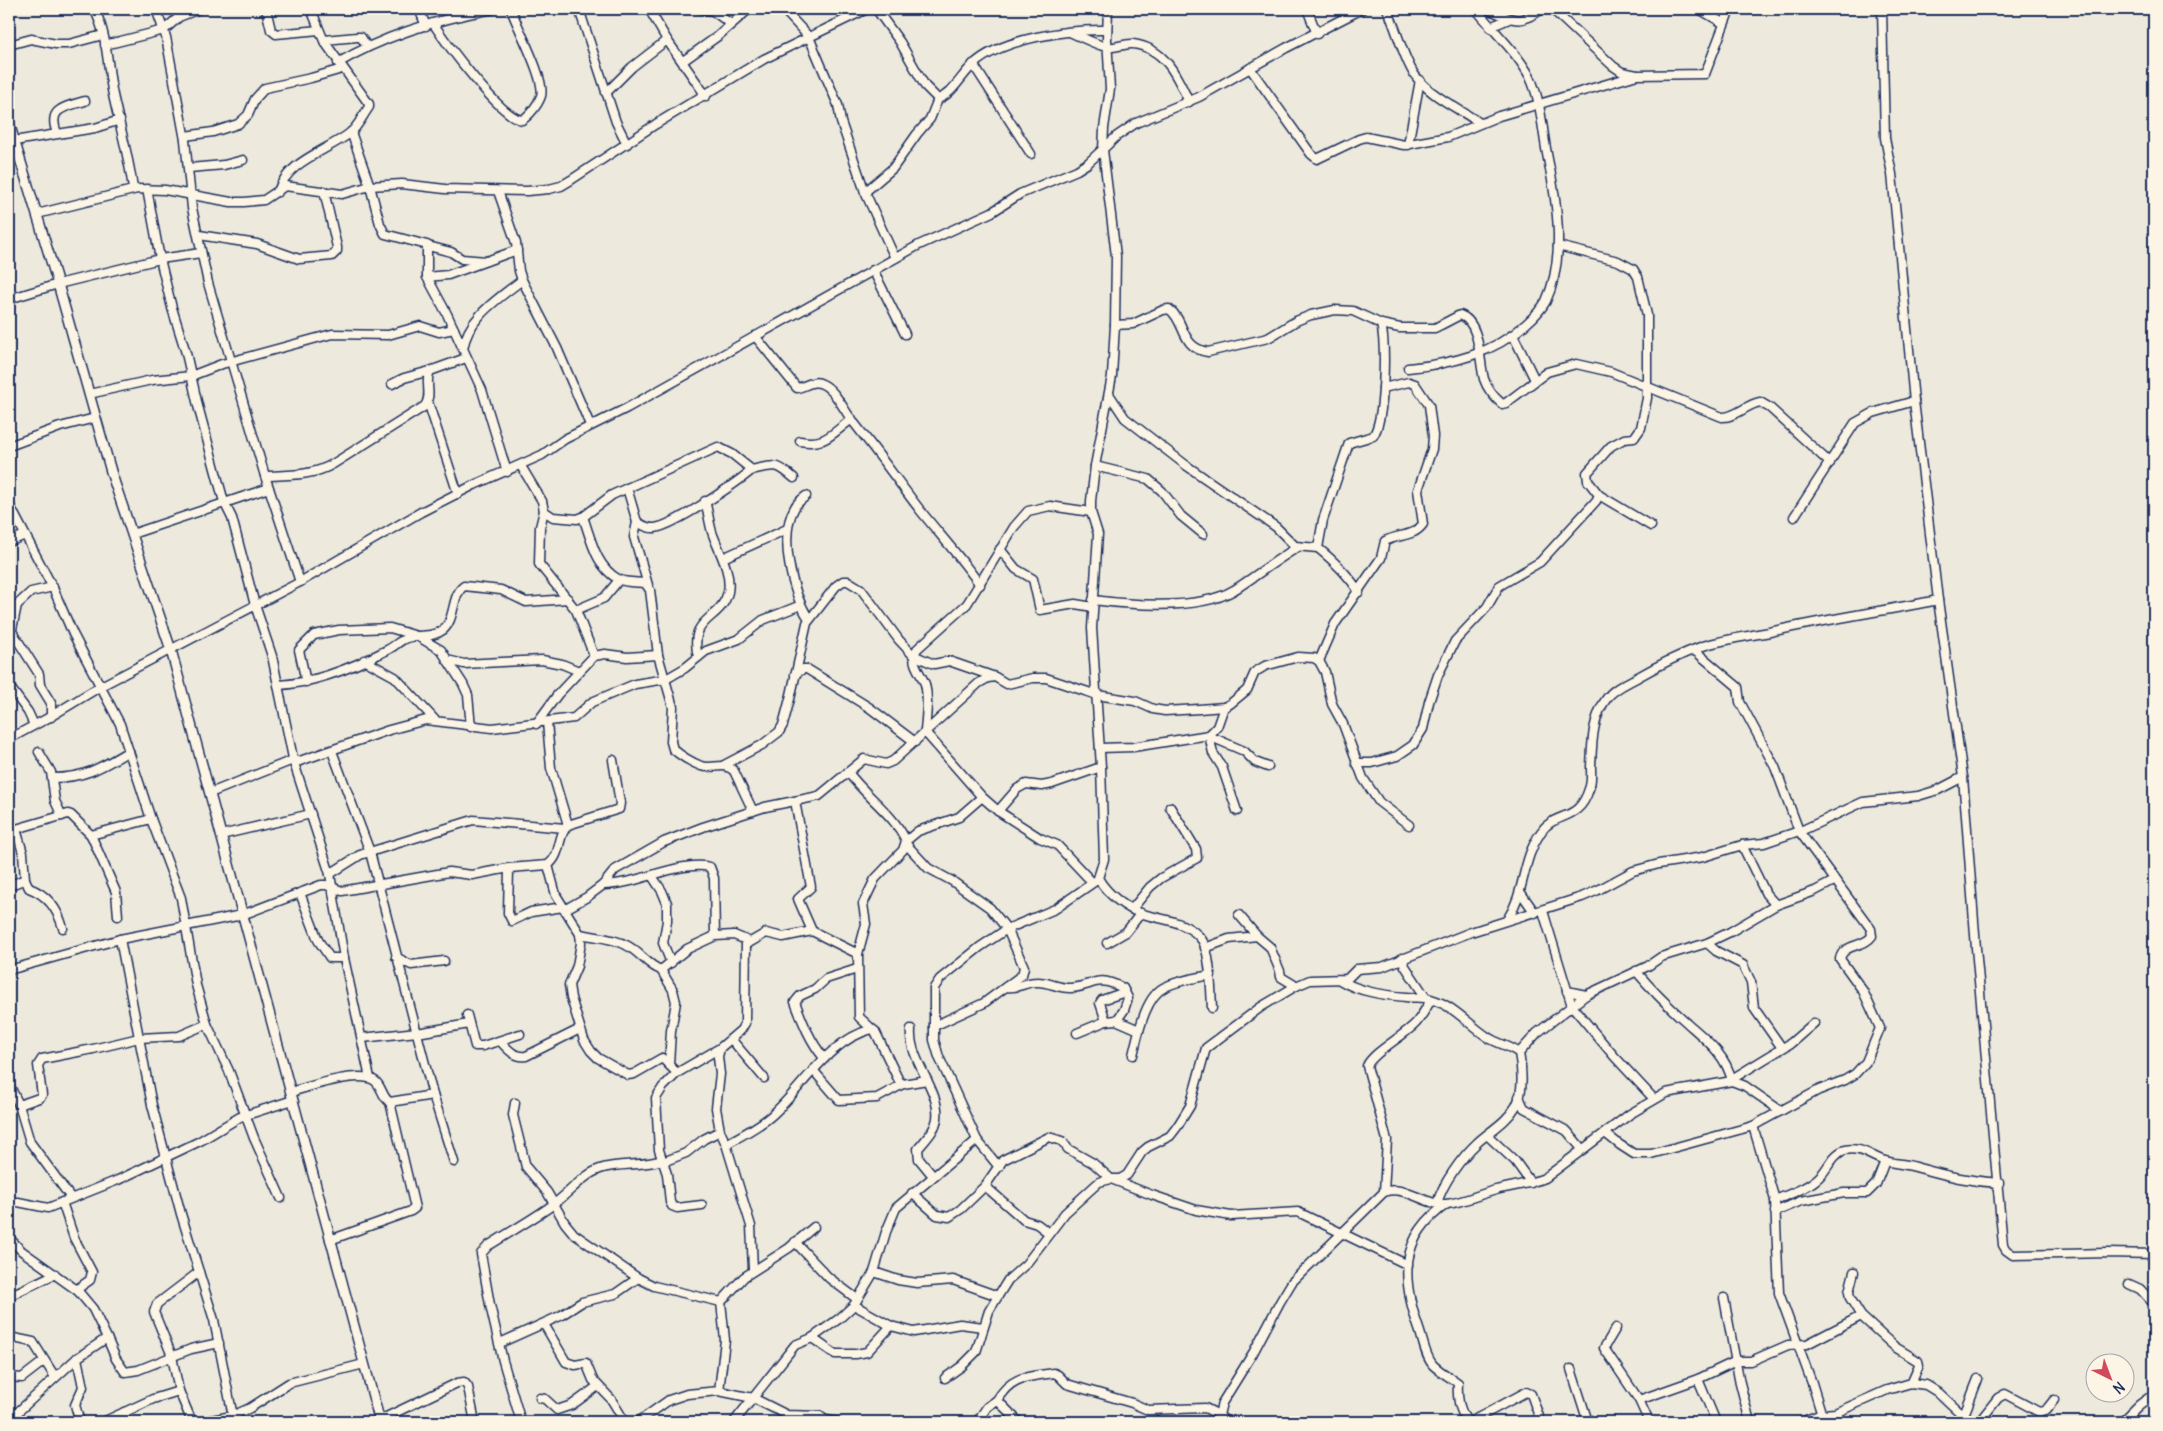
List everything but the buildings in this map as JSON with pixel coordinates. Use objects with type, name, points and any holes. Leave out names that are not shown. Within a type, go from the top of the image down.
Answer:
[{"type":"main road","points":[[9,123],[58,284],[95,418],[171,650],[380,1421]]},
{"type":"street","points":[[94,9],[103,35],[129,157],[133,189]]},
{"type":"street","points":[[156,9],[164,30],[185,136],[190,195],[208,283],[265,476],[300,582]]},
{"type":"street","points":[[105,45],[164,30],[179,17],[198,9]]},
{"type":"street","points":[[266,9],[271,30],[276,34],[319,30]]},
{"type":"street","points":[[278,192],[282,180],[298,166],[351,132],[369,107],[369,104],[340,66],[324,40],[311,9]]},
{"type":"street","points":[[419,9],[470,74],[510,116],[522,120],[530,113],[540,99],[541,89],[536,70],[511,9]]},
{"type":"street","points":[[185,136],[213,132],[238,124],[248,115],[255,99],[265,88],[311,78],[340,66],[367,47],[430,25],[451,13],[492,9]]},
{"type":"street","points":[[579,9],[616,122],[627,144]]},
{"type":"street","points":[[649,9],[667,40],[706,96]]},
{"type":"street","points":[[702,9],[714,10],[731,24]]},
{"type":"street","points":[[683,61],[718,36],[749,9]]},
{"type":"street","points":[[783,9],[810,37],[838,105],[841,122],[865,192],[895,258]]},
{"type":"street","points":[[36,214],[133,189],[165,190],[244,202],[264,200],[285,186],[342,194],[370,186],[402,184],[446,189],[498,191],[527,191],[561,186],[656,124],[706,96],[764,59],[867,9]]},
{"type":"street","points":[[876,9],[900,42],[925,86],[938,99]]},
{"type":"street","points":[[999,1167],[977,1140],[939,1057],[934,1040],[934,988],[940,979],[980,947],[1007,929],[1055,909],[1095,880],[1104,859],[1101,767],[1092,628],[1098,534],[1091,512],[1095,466],[1112,376],[1115,325],[1116,256],[1103,150],[1110,88],[1107,30],[1108,9]]},
{"type":"street","points":[[1306,9],[1317,34]]},
{"type":"street","points":[[9,739],[101,686],[300,582],[413,517],[542,455],[590,425],[627,408],[895,258],[992,212],[1020,194],[1077,170],[1103,150],[1117,136],[1136,123],[1189,102],[1362,9]]},
{"type":"street","points":[[1388,9],[1408,62],[1420,80],[1437,95],[1480,123]]},
{"type":"street","points":[[1408,368],[1441,364],[1480,354],[1513,335],[1536,314],[1545,302],[1555,272],[1558,246],[1554,192],[1540,104],[1529,76],[1518,59],[1490,28],[1476,9]]},
{"type":"street","points":[[1486,9],[1509,19],[1521,20],[1542,9]]},
{"type":"street","points":[[1552,9],[1613,66],[1622,72],[1637,75],[1705,74],[1730,9]]},
{"type":"street","points":[[1699,9],[1724,23]]},
{"type":"street","points":[[1882,9],[1885,138],[1892,174],[1914,401],[1938,600],[1963,777],[1977,957],[2004,1245],[2009,1254],[2154,1254]]},
{"type":"street","points":[[1490,28],[1509,19]]},
{"type":"street","points":[[865,192],[893,168],[930,119],[938,99],[948,93],[973,64],[1003,48],[1047,35],[1107,30]]},
{"type":"street","points":[[1068,32],[1108,47],[1131,44],[1159,54],[1167,61],[1189,102]]},
{"type":"street","points":[[9,45],[31,39],[56,44],[69,44],[103,35]]},
{"type":"street","points":[[324,40],[357,36],[361,38],[367,47]]},
{"type":"street","points":[[606,93],[632,67],[667,40]]},
{"type":"street","points":[[973,64],[1031,154]]},
{"type":"street","points":[[1250,68],[1315,158],[1322,158],[1366,137],[1395,144],[1408,144],[1448,137],[1480,123],[1637,75]]},
{"type":"street","points":[[1408,144],[1420,80]]},
{"type":"street","points":[[57,134],[54,121],[55,113],[60,109],[84,101]]},
{"type":"street","points":[[14,141],[94,128],[120,120]]},
{"type":"street","points":[[351,132],[370,186],[380,224],[385,234],[423,242],[428,246],[451,252],[462,259],[488,261]]},
{"type":"street","points":[[189,168],[224,165],[243,160]]},
{"type":"street","points":[[147,189],[160,259],[224,502],[232,518],[255,605],[272,656],[294,762],[330,874],[344,958],[370,1078]]},
{"type":"street","points":[[199,235],[257,244],[299,259],[332,256],[337,251],[337,247],[324,191]]},
{"type":"street","points":[[498,191],[510,223],[522,280],[556,348],[590,425]]},
{"type":"street","points":[[428,246],[427,277],[454,329],[483,394],[507,472]]},
{"type":"street","points":[[1558,246],[1618,261],[1633,269],[1638,277],[1647,315],[1648,398],[1641,428],[1634,438],[1624,439],[1611,446],[1587,474],[1588,481],[1599,495],[1651,526]]},
{"type":"street","points":[[427,277],[448,275],[516,250]]},
{"type":"street","points":[[9,299],[58,284],[160,259],[202,253]]},
{"type":"street","points":[[873,270],[905,334]]},
{"type":"street","points":[[465,354],[465,339],[471,326],[489,306],[522,280]]},
{"type":"street","points":[[1115,325],[1134,324],[1169,309],[1174,314],[1188,340],[1200,351],[1208,352],[1268,338],[1296,321],[1311,315],[1335,310],[1352,311],[1381,324],[1400,328],[1435,328],[1460,316],[1465,317],[1473,328],[1485,381],[1502,404],[1555,368],[1576,364],[1611,372],[1647,388],[1725,417],[1760,402],[1770,408],[1830,463]]},
{"type":"street","points":[[1318,548],[1323,520],[1349,443],[1368,438],[1376,432],[1379,422],[1384,349],[1381,324]]},
{"type":"street","points":[[89,394],[152,380],[191,376],[231,362],[332,334],[388,335],[420,326],[438,332],[454,329]]},
{"type":"street","points":[[1513,335],[1535,380]]},
{"type":"street","points":[[755,336],[796,388],[815,382],[823,384],[852,419],[886,467],[968,567],[980,585]]},
{"type":"street","points":[[392,384],[404,378],[430,371],[465,354]]},
{"type":"street","points":[[265,476],[295,475],[327,468],[406,419],[428,402],[430,397],[428,375],[430,371]]},
{"type":"street","points":[[1319,661],[1335,624],[1381,558],[1386,541],[1413,534],[1423,524],[1418,490],[1432,449],[1430,405],[1415,384],[1409,382],[1382,388]]},
{"type":"street","points":[[1109,394],[1125,418],[1134,426],[1187,466],[1276,527],[1298,547]]},
{"type":"street","points":[[1794,518],[1852,427],[1859,420],[1882,410],[1914,401]]},
{"type":"street","points":[[428,402],[458,494]]},
{"type":"street","points":[[9,446],[60,427],[95,418]]},
{"type":"street","points":[[800,442],[822,442],[852,419]]},
{"type":"street","points":[[544,510],[553,517],[577,519],[583,517],[612,495],[718,447],[732,454],[752,470]]},
{"type":"street","points":[[637,522],[647,528],[655,528],[681,517],[752,470],[772,465],[780,466],[794,478]]},
{"type":"street","points":[[520,466],[542,501],[544,510],[540,527],[540,564],[576,610],[594,656]]},
{"type":"street","points":[[1095,466],[1148,479],[1162,492],[1181,516],[1203,534]]},
{"type":"street","points":[[132,534],[269,488]]},
{"type":"street","points":[[627,488],[637,522],[634,538],[652,602],[658,655],[673,707],[671,742],[673,749],[702,766],[724,765],[762,745],[779,732],[783,725],[801,642],[809,619],[836,586],[843,581],[848,581],[861,589],[899,640],[913,655],[934,664],[949,661],[995,677],[1007,684],[1033,678],[1046,678],[1097,695],[1135,701],[1153,709],[1165,711],[1224,707],[1241,696],[1247,690],[1255,672],[1265,666],[1298,657],[1307,657],[1319,661],[1325,672],[1332,704],[1343,724],[1363,778],[1379,802],[1409,825]]},
{"type":"street","points":[[1356,763],[1372,762],[1397,756],[1412,746],[1424,729],[1429,702],[1438,675],[1455,641],[1487,607],[1499,586],[1531,568],[1550,553],[1596,502],[1599,495]]},
{"type":"street","points":[[806,496],[795,506],[787,529],[790,561],[801,606],[809,619]]},
{"type":"street","points":[[698,657],[695,645],[701,626],[705,619],[720,610],[729,590],[722,558],[712,531],[706,501]]},
{"type":"street","points":[[9,504],[53,587],[73,634],[120,724],[151,819],[181,898],[184,926],[196,985],[207,1024],[281,1198]]},
{"type":"street","points":[[1091,512],[1050,506],[1028,511],[1014,527],[967,604],[917,648],[913,655],[914,662],[926,691],[925,732],[982,797],[998,811],[1040,838],[1057,845],[1095,880],[1132,909],[1182,924],[1202,940],[1211,975],[1212,1008]]},
{"type":"street","points":[[583,517],[594,551],[608,571],[619,580],[648,585]]},
{"type":"street","points":[[722,558],[787,529]]},
{"type":"street","points":[[9,542],[25,535]]},
{"type":"street","points":[[1000,549],[1016,569],[1033,579],[1040,610],[1093,603],[1180,604],[1215,597],[1234,590],[1298,547],[1318,548],[1351,578],[1358,592]]},
{"type":"street","points":[[576,610],[604,598],[619,580]]},
{"type":"street","points":[[279,685],[306,682],[345,669],[389,650],[405,638],[436,635],[444,629],[451,618],[461,588],[464,586],[501,590],[526,602],[568,599]]},
{"type":"street","points":[[9,644],[17,605],[30,593],[53,587]]},
{"type":"street","points":[[1507,920],[1515,908],[1521,893],[1528,857],[1542,831],[1553,822],[1572,815],[1586,799],[1590,788],[1598,713],[1614,690],[1694,650],[1745,636],[1938,600]]},
{"type":"street","points":[[210,793],[294,762],[416,722],[435,720],[471,727],[492,728],[574,718],[592,702],[635,684],[666,679],[686,668],[712,648],[739,639],[763,620],[801,606]]},
{"type":"street","points":[[9,607],[15,615]]},
{"type":"street","points":[[306,682],[299,650],[314,635],[339,630],[390,628],[417,636],[441,650],[464,684],[468,696],[471,727]]},
{"type":"street","points":[[11,630],[39,674],[40,684],[50,704],[50,716]]},
{"type":"street","points":[[1605,1133],[1634,1154],[1660,1152],[1753,1126],[1819,1090],[1855,1074],[1866,1062],[1880,1028],[1862,991],[1840,959],[1841,954],[1848,948],[1868,941],[1872,936],[1870,929],[1854,904],[1834,881],[1799,831],[1775,767],[1740,702],[1738,686],[1694,650]]},
{"type":"street","points":[[536,724],[558,694],[594,656],[605,654],[627,657],[658,655]]},
{"type":"street","points":[[364,660],[395,677],[435,720]]},
{"type":"street","points":[[447,660],[464,664],[542,660],[562,664],[579,671]]},
{"type":"street","points":[[795,674],[803,669],[808,669],[870,708],[915,742]]},
{"type":"street","points":[[509,868],[508,913],[512,921],[531,912],[564,908],[587,898],[616,870],[664,842],[753,811],[819,796],[864,759],[886,764],[915,742],[979,684],[988,678],[995,677]]},
{"type":"street","points":[[9,686],[28,712],[34,725]]},
{"type":"street","points":[[1209,736],[1217,727],[1224,707]]},
{"type":"street","points":[[9,970],[120,939],[242,915],[321,886],[342,891],[450,872],[472,875],[509,868],[548,865],[559,851],[567,826],[551,768],[547,722]]},
{"type":"street","points":[[1100,748],[1133,747],[1209,736],[1244,751],[1255,762],[1268,767]]},
{"type":"street","points":[[1209,736],[1213,753],[1222,767],[1237,810]]},
{"type":"street","points":[[52,778],[80,776],[95,771],[129,751]]},
{"type":"street","points":[[332,751],[370,852],[377,886],[433,1095],[454,1162]]},
{"type":"street","points":[[39,752],[47,764],[52,778],[55,801],[62,816]]},
{"type":"street","points":[[330,874],[360,855],[473,820],[567,826],[619,809],[620,804],[613,760]]},
{"type":"street","points":[[724,765],[734,771],[753,811]]},
{"type":"street","points":[[998,811],[1018,789],[1026,784],[1042,786],[1052,784],[1101,767]]},
{"type":"street","points":[[848,772],[855,783],[883,811],[906,843],[928,868],[952,881],[990,908],[1007,929],[1024,968],[1022,975],[984,1003],[934,1026]]},
{"type":"street","points":[[945,1378],[962,1366],[976,1352],[983,1327],[1008,1280],[1026,1264],[1065,1213],[1099,1182],[1120,1179],[1127,1174],[1148,1146],[1170,1136],[1190,1106],[1206,1048],[1261,1007],[1296,986],[1310,980],[1348,979],[1357,970],[1382,967],[1507,920],[1539,912],[1598,890],[1633,871],[1659,864],[1703,858],[1742,845],[1764,843],[1799,831],[1863,802],[1918,796],[1938,790],[1963,777]]},
{"type":"street","points":[[903,1084],[899,1082],[875,1031],[859,1017],[858,954],[866,924],[863,904],[875,879],[918,831],[959,817],[982,797]]},
{"type":"street","points":[[795,801],[811,887],[798,899],[812,931]]},
{"type":"street","points":[[1132,909],[1150,887],[1161,878],[1197,858],[1196,849],[1170,807]]},
{"type":"street","points":[[220,835],[311,814]]},
{"type":"street","points":[[63,928],[56,909],[39,892],[29,888],[25,879],[23,854],[13,830],[71,815],[91,835],[116,892],[118,916]]},
{"type":"street","points":[[91,835],[151,819]]},
{"type":"street","points":[[1742,845],[1766,894],[1776,905]]},
{"type":"street","points":[[603,884],[620,885],[686,866],[700,864],[712,868],[714,878],[715,936]]},
{"type":"street","points":[[548,865],[556,896],[580,934],[581,943],[577,966],[569,985],[580,1029],[591,1051],[598,1058],[628,1075],[634,1074],[659,1058],[664,1059],[677,1073]]},
{"type":"street","points":[[652,876],[662,891],[666,903],[667,921],[663,943],[670,963]]},
{"type":"street","points":[[9,886],[25,879]]},
{"type":"street","points":[[1519,1053],[1530,1039],[1586,994],[1661,958],[1730,932],[1776,905],[1815,891],[1834,881]]},
{"type":"street","points":[[300,893],[318,940],[330,958],[344,958]]},
{"type":"street","points":[[1521,893],[1539,912],[1572,1006],[1614,1056],[1654,1099]]},
{"type":"street","points":[[1107,943],[1126,932],[1141,913]]},
{"type":"street","points":[[1239,915],[1257,936],[1270,947],[1281,977],[1296,986]]},
{"type":"street","points":[[747,944],[766,933],[783,937],[812,931],[858,954]]},
{"type":"street","points":[[580,934],[624,944],[639,952],[661,970],[673,990],[676,1002],[670,1031],[669,1064]]},
{"type":"street","points":[[661,970],[687,949],[715,936],[742,937],[747,944],[745,1023],[720,1048],[677,1073],[663,1087],[656,1098],[659,1150],[667,1174],[672,1206],[677,1208],[702,1205]]},
{"type":"street","points":[[1205,948],[1229,939],[1257,936]]},
{"type":"street","points":[[120,939],[152,1105],[214,1320],[233,1419]]},
{"type":"street","points":[[1707,942],[1716,951],[1743,965],[1751,982],[1754,1008],[1782,1048]]},
{"type":"street","points":[[396,957],[411,965],[444,960]]},
{"type":"street","points":[[1402,958],[1405,966],[1429,999]]},
{"type":"street","points":[[824,1058],[814,1046],[805,1029],[795,1002],[800,996],[815,989],[826,980],[857,969]]},
{"type":"street","points":[[1636,971],[1686,1023],[1715,1048],[1726,1062],[1732,1080],[1745,1086],[1781,1112]]},
{"type":"street","points":[[1133,1055],[1139,1030],[1155,994],[1164,987],[1211,975]]},
{"type":"street","points":[[1006,987],[1015,988],[1038,982],[1070,988],[1096,980],[1120,986],[1128,998],[1117,1020]]},
{"type":"street","points":[[1340,980],[1352,987],[1406,997],[1429,999],[1448,1005],[1490,1039],[1511,1046],[1519,1053],[1522,1064],[1519,1097],[1515,1106],[1504,1120],[1475,1145],[1444,1185],[1437,1204]]},
{"type":"street","points":[[1567,991],[1586,994]]},
{"type":"street","points":[[1106,1021],[1100,1003],[1102,1000],[1125,992]]},
{"type":"street","points":[[1384,1192],[1387,1140],[1367,1066],[1373,1057],[1393,1044],[1416,1023],[1429,999]]},
{"type":"street","points":[[467,1014],[475,1046],[484,1046],[520,1034]]},
{"type":"street","points":[[1077,1033],[1106,1021],[1117,1020],[1139,1030]]},
{"type":"street","points":[[1219,1415],[1222,1403],[1253,1353],[1292,1282],[1384,1192],[1400,1190],[1425,1201],[1447,1204],[1545,1178],[1582,1149],[1654,1099],[1681,1090],[1732,1080],[1798,1038],[1814,1023]]},
{"type":"street","points":[[19,1105],[42,1096],[38,1065],[42,1059],[93,1050],[139,1038],[179,1036],[207,1024]]},
{"type":"street","points":[[362,1038],[469,1024]]},
{"type":"street","points":[[500,1041],[512,1053],[520,1057],[526,1056],[580,1029]]},
{"type":"street","points":[[726,1144],[770,1116],[824,1058],[862,1032],[872,1029]]},
{"type":"street","points":[[911,1029],[910,1041],[913,1053],[926,1080],[934,1102],[937,1118],[934,1129],[918,1149],[918,1155],[933,1176]]},
{"type":"street","points":[[731,1039],[764,1078]]},
{"type":"street","points":[[720,1048],[718,1057],[720,1074],[716,1108],[720,1131],[726,1144],[751,1226],[753,1269]]},
{"type":"street","points":[[813,1070],[839,1100],[877,1098],[903,1084],[926,1080]]},
{"type":"street","points":[[9,1202],[18,1202],[44,1209],[118,1180],[200,1141],[246,1114],[319,1083],[348,1078],[370,1078],[376,1081],[385,1098],[390,1102],[415,1208],[330,1240]]},
{"type":"street","points":[[9,1084],[19,1105],[30,1142],[71,1198]]},
{"type":"street","points":[[390,1102],[433,1095]]},
{"type":"street","points":[[1519,1097],[1524,1108],[1566,1131],[1582,1149]]},
{"type":"street","points":[[515,1103],[514,1115],[526,1167],[555,1204],[565,1223],[574,1234],[638,1278],[654,1286],[721,1302]]},
{"type":"street","points":[[1753,1126],[1775,1200],[1779,1293],[1812,1382],[1824,1422]]},
{"type":"street","points":[[521,1422],[503,1361],[490,1306],[481,1254],[488,1246],[555,1204],[590,1174],[600,1169],[621,1165],[652,1164],[662,1161],[686,1153],[704,1139],[720,1131]]},
{"type":"street","points":[[1487,1135],[1515,1161],[1531,1183]]},
{"type":"street","points":[[912,1193],[937,1216],[949,1217],[961,1209],[985,1186],[1003,1160],[1049,1137],[1062,1141],[1068,1149],[1093,1163],[1112,1179],[1196,1210],[1231,1216],[1298,1212],[1408,1265]]},
{"type":"street","points":[[734,1422],[794,1345],[812,1338],[840,1318],[856,1302],[874,1272],[886,1232],[896,1208],[977,1140]]},
{"type":"street","points":[[1775,1200],[1816,1179],[1832,1159],[1844,1150],[1861,1150],[1884,1161],[1920,1168],[1940,1175],[1976,1182],[1999,1183]]},
{"type":"street","points":[[1775,1212],[1801,1201],[1844,1193],[1867,1193],[1876,1184],[1884,1161]]},
{"type":"street","points":[[985,1186],[1024,1220],[1037,1224],[1049,1233]]},
{"type":"street","points":[[62,1202],[74,1238],[92,1272],[90,1280],[80,1287],[78,1291]]},
{"type":"street","points":[[1447,1204],[1432,1214],[1413,1239],[1408,1265],[1408,1293],[1429,1357],[1433,1364],[1458,1383],[1459,1409],[1468,1422],[1526,1392],[1531,1394],[1540,1422]]},
{"type":"street","points":[[719,1391],[725,1340],[721,1302],[728,1292],[753,1269],[773,1258],[814,1228]]},
{"type":"street","points":[[9,1238],[22,1251],[78,1291],[93,1309],[108,1338],[116,1359],[125,1372],[138,1370],[192,1349],[219,1343]]},
{"type":"street","points":[[795,1242],[829,1278],[856,1302],[891,1326],[914,1332],[960,1324],[983,1327]]},
{"type":"street","points":[[192,1422],[179,1391],[172,1356],[156,1318],[155,1308],[199,1272]]},
{"type":"street","points":[[874,1272],[898,1280],[917,1283],[953,1280],[998,1296]]},
{"type":"street","points":[[1854,1272],[1849,1292],[1850,1298],[1861,1316],[1903,1353],[1918,1361],[1919,1365],[1910,1383]]},
{"type":"street","points":[[9,1296],[55,1274]]},
{"type":"street","points":[[500,1343],[544,1324],[582,1302],[615,1294],[638,1278]]},
{"type":"street","points":[[2129,1284],[2140,1289],[2154,1304]]},
{"type":"street","points":[[1724,1298],[1750,1422]]},
{"type":"street","points":[[1639,1400],[1698,1379],[1736,1361],[1751,1361],[1778,1349],[1808,1344],[1861,1316]]},
{"type":"street","points":[[544,1324],[566,1362],[575,1364],[586,1363],[598,1386],[611,1399],[625,1422]]},
{"type":"street","points":[[812,1338],[835,1354],[856,1354],[867,1352],[891,1326]]},
{"type":"street","points":[[1616,1328],[1604,1348],[1639,1400],[1649,1422]]},
{"type":"street","points":[[9,1337],[33,1342],[55,1376]]},
{"type":"street","points":[[9,1420],[55,1376],[77,1358],[108,1338]]},
{"type":"street","points":[[77,1358],[83,1387],[74,1405],[80,1422]]},
{"type":"street","points":[[9,1377],[22,1378],[44,1361]]},
{"type":"street","points":[[201,1422],[233,1419],[290,1383],[364,1364]]},
{"type":"street","points":[[1571,1369],[1588,1422]]},
{"type":"street","points":[[976,1422],[987,1407],[998,1400],[1008,1384],[1028,1376],[1054,1373],[1066,1384],[1132,1403],[1148,1410],[1205,1408],[1219,1415],[1226,1422]]},
{"type":"street","points":[[1698,1379],[1716,1422]]},
{"type":"street","points":[[1964,1416],[1978,1379]]},
{"type":"street","points":[[380,1421],[457,1383],[464,1382],[468,1387],[475,1422]]},
{"type":"street","points":[[1801,1422],[1822,1414],[1834,1413],[1887,1390],[1910,1383],[1926,1385],[1933,1389],[1970,1422]]},
{"type":"street","points":[[540,1398],[545,1399],[557,1410],[572,1405],[598,1386]]},
{"type":"street","points":[[103,1422],[153,1399],[179,1391]]},
{"type":"street","points":[[638,1422],[669,1400],[686,1394],[719,1391],[753,1398],[787,1415],[820,1416],[826,1421],[837,1422]]},
{"type":"street","points":[[1979,1422],[1998,1398],[2005,1394],[2039,1412],[2046,1410],[2054,1400]]},
{"type":"street","points":[[2122,1422],[2139,1404],[2154,1394]]},
{"type":"street","points":[[998,1400],[1019,1422]]},
{"type":"street","points":[[124,1412],[127,1422]]}]
